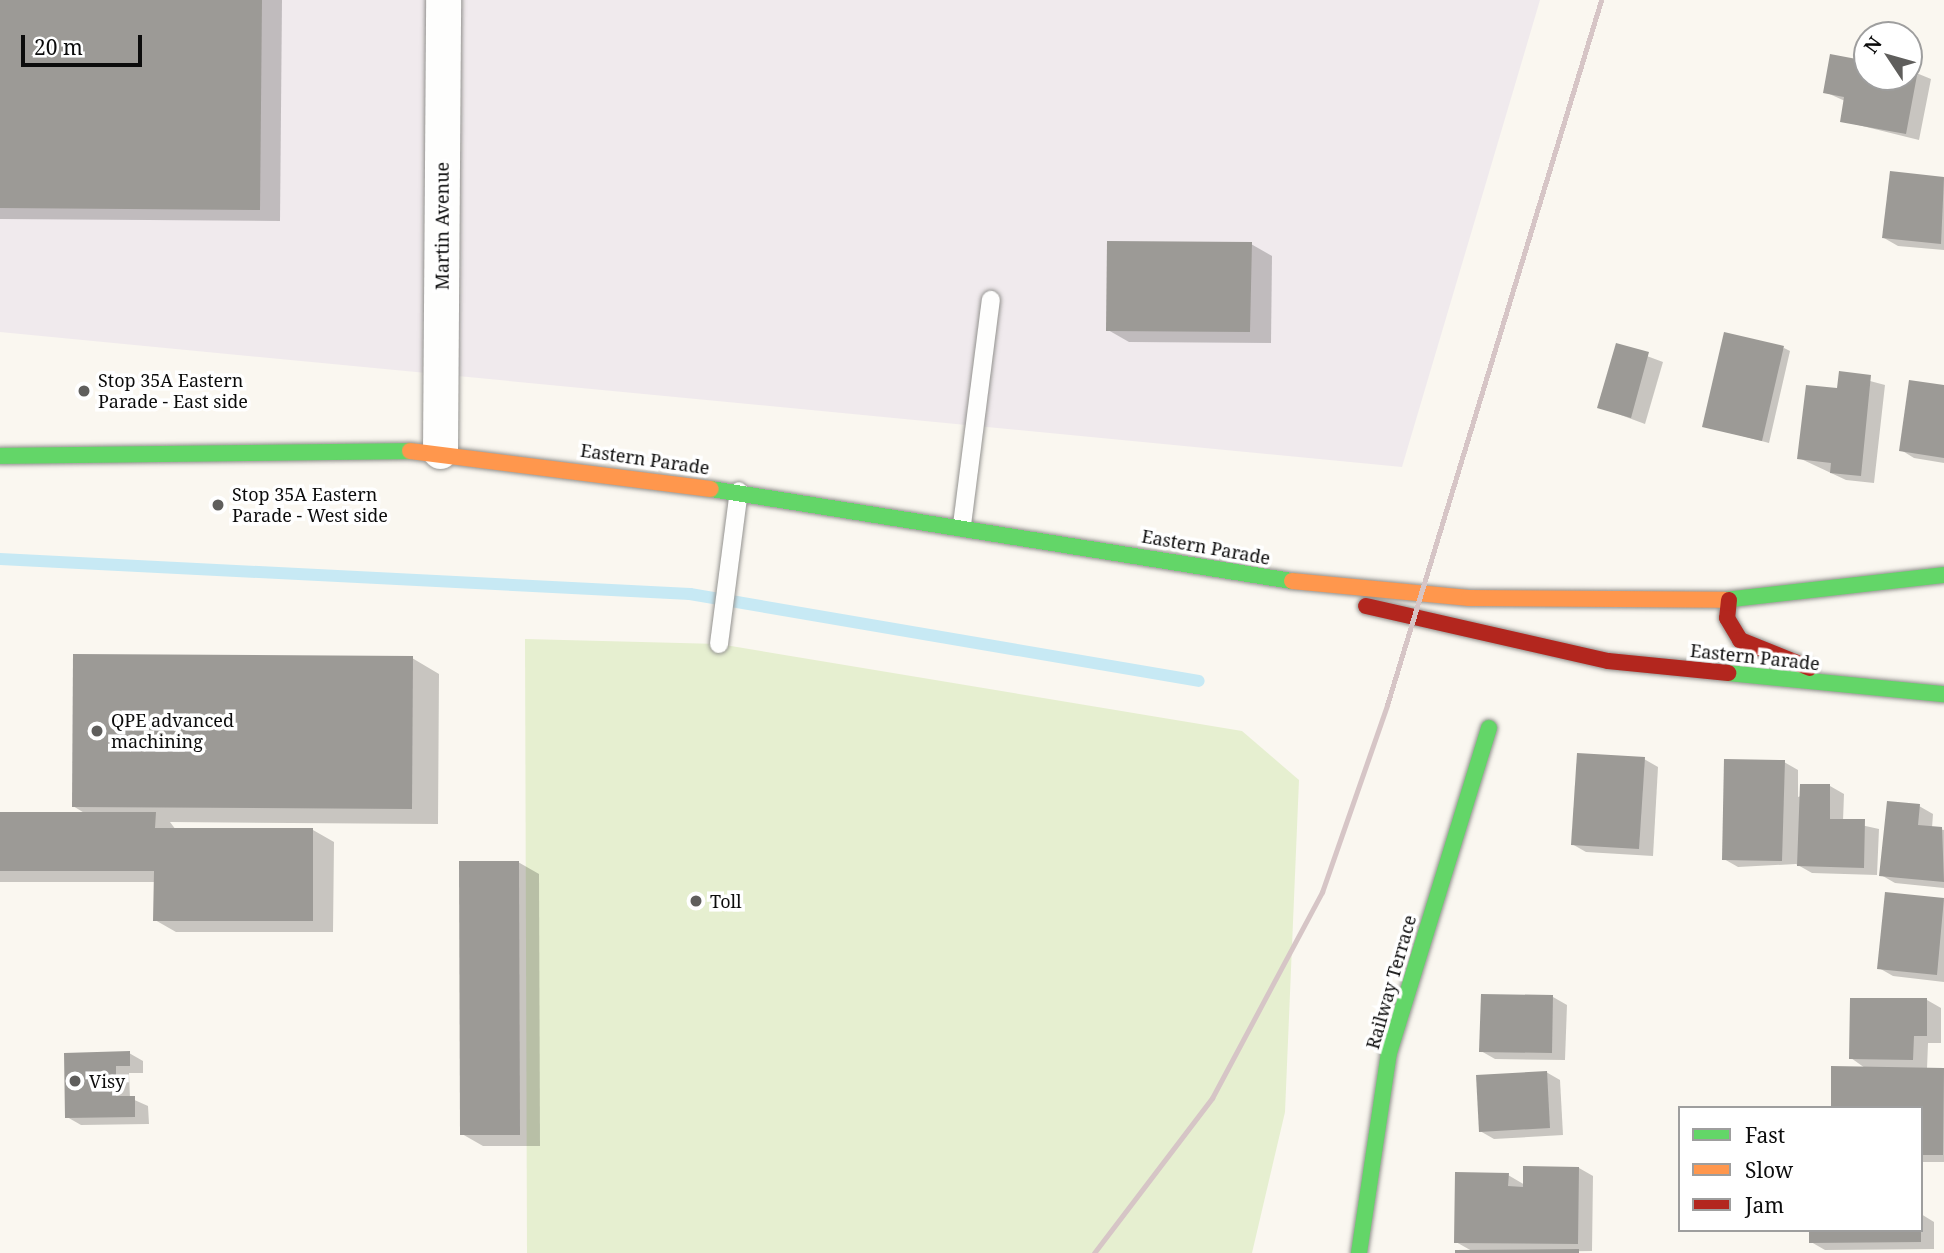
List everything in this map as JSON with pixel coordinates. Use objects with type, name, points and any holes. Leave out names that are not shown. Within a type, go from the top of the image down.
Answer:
[{"type":"main road","name":"Eastern Parade","points":[[0,456],[440,451],[739,491],[962,525],[1279,580],[1576,604],[1729,600],[1944,575]]},
{"type":"main road","name":"Eastern Parade","points":[[1279,580],[1500,641],[1630,663],[1944,694]]},
{"type":"main road","points":[[1729,600],[1727,618],[1740,640],[1865,687]]},
{"type":"main road","name":"Railway Terrace","points":[[1359,1253],[1390,1053],[1489,728]]},
{"type":"street","name":"Martin Avenue","points":[[440,451],[443,0]]},
{"type":"lane","points":[[962,525],[991,300]]},
{"type":"lane","points":[[719,644],[728,549],[739,491]]},
{"type":"shaded area","points":[[0,0],[1540,0],[1402,467],[0,332]]},
{"type":"green space","points":[[525,639],[719,644],[1242,731],[1299,780],[1285,1112],[1252,1253],[527,1253]]},
{"type":"building","points":[[0,0],[262,0],[260,210],[0,208]]},
{"type":"building","points":[[1830,54],[1853,58],[1853,91],[1914,91],[1906,134],[1840,122],[1844,97],[1823,93]]},
{"type":"building","points":[[1890,171],[1944,177],[1941,244],[1882,238]]},
{"type":"building","points":[[1107,241],[1252,242],[1250,332],[1106,331]]},
{"type":"building","points":[[1724,332],[1784,346],[1762,441],[1702,427]]},
{"type":"building","points":[[1616,343],[1649,352],[1631,418],[1597,408]]},
{"type":"building","points":[[1839,371],[1871,375],[1861,476],[1830,473],[1831,463],[1797,459],[1806,385],[1837,388]]},
{"type":"building","points":[[1909,380],[1944,385],[1944,458],[1899,451]]},
{"type":"building","points":[[73,654],[413,656],[412,809],[72,807]]},
{"type":"building","points":[[1577,753],[1645,757],[1639,849],[1571,845]]},
{"type":"building","points":[[1724,759],[1785,760],[1782,861],[1722,860]]},
{"type":"building","points":[[1800,784],[1830,784],[1830,819],[1865,819],[1864,868],[1797,866]]},
{"type":"building","points":[[1887,801],[1920,804],[1918,825],[1942,827],[1944,882],[1879,876]]},
{"type":"building","points":[[0,812],[156,812],[155,828],[313,828],[313,921],[153,921],[154,871],[0,871]]},
{"type":"building","points":[[459,861],[519,861],[520,1135],[460,1135]]},
{"type":"building","points":[[1885,892],[1944,898],[1937,975],[1877,969]]},
{"type":"building","points":[[1481,994],[1553,995],[1552,1053],[1479,1052]]},
{"type":"building","points":[[1850,998],[1927,998],[1927,1036],[1914,1036],[1913,1060],[1849,1059]]},
{"type":"building","points":[[130,1051],[130,1066],[116,1066],[116,1096],[135,1096],[135,1117],[65,1118],[64,1053]]},
{"type":"building","points":[[1831,1066],[1944,1068],[1943,1155],[1923,1155],[1923,1106],[1831,1106]]},
{"type":"building","points":[[1547,1071],[1550,1128],[1479,1132],[1476,1075]]},
{"type":"building","points":[[1523,1166],[1579,1167],[1578,1244],[1454,1243],[1455,1172],[1509,1173],[1508,1186],[1523,1187]]},
{"type":"building","points":[[1809,1232],[1921,1232],[1921,1242],[1809,1243]]},
{"type":"building","points":[[1579,1249],[1579,1253],[1455,1253],[1455,1250]]},
{"type":"waterway","points":[[0,559],[690,594],[1199,681]]},
{"type":"railway","points":[[1094,1253],[1212,1098],[1322,892],[1387,705],[1601,0]]},
{"type":"traffic: fast","points":[[0,456],[410,451]]},
{"type":"traffic: fast","points":[[711,489],[1292,581]]},
{"type":"traffic: fast","points":[[1724,600],[1944,575]]},
{"type":"traffic: fast","points":[[1728,673],[1944,694]]},
{"type":"traffic: fast","points":[[1359,1253],[1389,1053],[1489,728]]},
{"type":"traffic: slow","points":[[410,451],[711,489]]},
{"type":"traffic: slow","points":[[1292,581],[1469,598],[1724,600]]},
{"type":"traffic: jam","points":[[1729,600],[1727,618],[1740,640],[1810,668]]},
{"type":"traffic: jam","points":[[1366,606],[1608,661],[1728,673]]},
{"type":"place","name":"Stop 35A Eastern Parade - East side","points":[[84,391]]},
{"type":"place","name":"Stop 35A Eastern Parade - West side","points":[[218,505]]},
{"type":"place","name":"QPE advanced machining","points":[[97,731]]},
{"type":"place","name":"Toll","points":[[696,901]]},
{"type":"place","name":"Visy","points":[[75,1081]]}]
